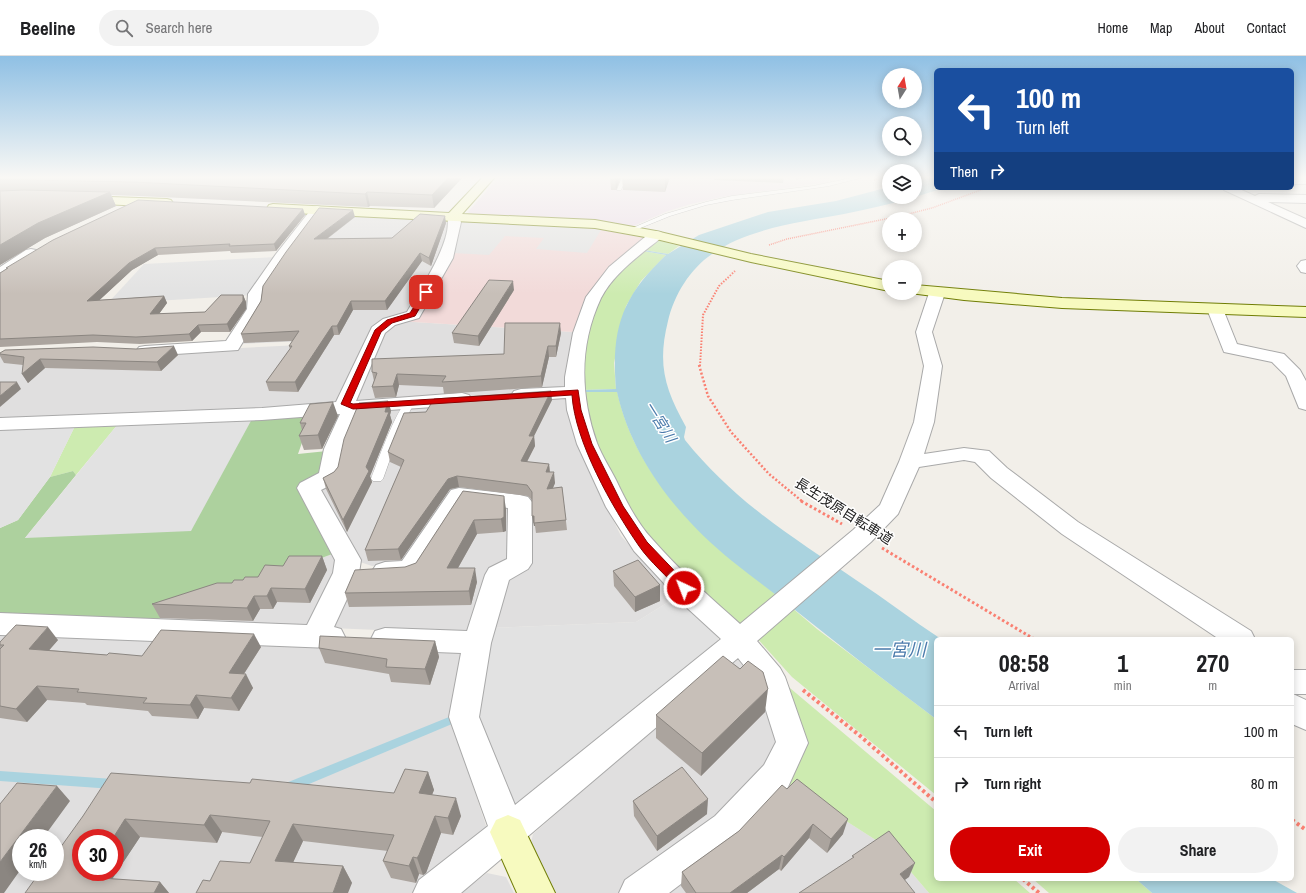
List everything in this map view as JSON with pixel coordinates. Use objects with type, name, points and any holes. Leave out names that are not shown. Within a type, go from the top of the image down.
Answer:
[{"type":"street","points":[[133,350],[232,346],[255,309],[256,294],[281,257],[312,216]]},
{"type":"street","points":[[353,407],[345,404],[378,331],[390,322],[413,315],[446,258],[455,222],[453,216]]},
{"type":"street","points":[[454,216],[595,224],[631,230],[751,258],[882,285]]},
{"type":"street","points":[[1290,216],[1306,224]]},
{"type":"street","points":[[638,893],[727,828],[776,776],[792,743],[770,677],[744,636],[694,599],[643,545],[618,507],[587,444],[577,410],[574,377],[577,352],[581,333],[594,297],[614,270],[658,236]]},
{"type":"street","points":[[0,273],[45,246]]},
{"type":"street","points":[[1306,264],[1304,266],[1306,269]]},
{"type":"street","points":[[922,291],[1078,304],[1306,312]]},
{"type":"street","points":[[432,893],[508,832],[861,538],[890,509],[910,462],[924,422],[933,366],[924,332],[937,293]]},
{"type":"street","points":[[1215,309],[1230,348],[1278,358],[1294,374],[1306,404]]},
{"type":"street","points":[[504,396],[576,392]]},
{"type":"street","points":[[0,424],[255,415],[480,397]]},
{"type":"street","points":[[316,636],[346,572],[348,560],[308,488],[329,477],[335,449],[353,407]]},
{"type":"street","points":[[910,462],[964,454],[981,456],[999,473],[1070,528],[1238,637]]},
{"type":"street","points":[[346,572],[409,570],[459,495],[520,502],[520,563],[498,575],[477,643],[464,717],[508,832],[536,893]]},
{"type":"street","points":[[0,624],[477,643]]},
{"type":"street","points":[[1295,687],[1306,717]]},
{"type":"lane","points":[[631,230],[665,216]]},
{"type":"lane","points":[[377,479],[394,431],[409,403]]},
{"type":"path","name":"長生茂原自転車道","points":[[900,216],[773,243],[726,278],[719,286],[703,315],[699,364],[708,396],[731,432],[769,474],[800,500],[861,538],[1031,637]]},
{"type":"path","points":[[799,687],[859,735],[934,800]]},
{"type":"path","points":[[1294,821],[1306,830]]},
{"type":"path","points":[[1025,881],[1039,893]]},
{"type":"shaded area","points":[[316,216],[381,216],[442,219],[451,221],[443,257],[405,316],[391,316],[375,332],[341,406],[0,422],[0,355],[142,353],[300,345],[303,341],[240,344]]},
{"type":"shaded area","points":[[486,216],[656,216],[631,227]]},
{"type":"shaded area","points":[[460,222],[598,229],[645,238],[574,332],[398,321],[415,317]]},
{"type":"shaded area","points":[[460,222],[554,225],[601,230],[587,253],[536,249],[544,238],[505,236],[489,255],[453,253]]},
{"type":"shaded area","points":[[276,257],[253,295],[107,304],[144,264]]},
{"type":"shaded area","points":[[398,321],[574,332],[567,389],[352,404],[383,331]]},
{"type":"shaded area","points":[[568,395],[597,487],[621,536],[678,596],[636,622],[490,628],[526,501],[477,493],[457,488],[404,565],[372,566],[354,560],[316,487],[357,409]]},
{"type":"shaded area","points":[[252,419],[191,531],[25,538],[118,424]]},
{"type":"shaded area","points":[[75,426],[50,477],[18,520],[0,528],[0,428]]},
{"type":"shaded area","points":[[463,503],[514,508],[514,559],[471,634],[331,628],[353,579],[411,577]]},
{"type":"shaded area","points":[[335,553],[342,564],[312,630],[153,621]]},
{"type":"shaded area","points":[[678,596],[719,636],[717,644],[519,815],[469,716],[490,628],[636,622]]},
{"type":"shaded area","points":[[0,632],[466,652],[453,725],[490,838],[419,893],[0,893]]},
{"type":"shaded area","points":[[740,659],[760,673],[780,745],[766,771],[710,825],[620,893],[548,893],[528,856],[533,834],[732,660]]},
{"type":"shaded area","points":[[785,782],[893,851],[929,893],[661,893]]},
{"type":"shaded area","points":[[487,873],[506,877],[514,893],[461,893]]},
{"type":"green space","points":[[654,239],[679,246],[668,254],[644,250]]},
{"type":"green space","points":[[643,251],[666,255],[641,281],[626,306],[614,363],[616,389],[584,390],[581,365],[594,312],[605,288],[624,266]]},
{"type":"green space","points":[[617,391],[627,424],[641,454],[658,482],[679,508],[702,532],[726,554],[778,596],[741,627],[651,542],[615,485],[588,423],[584,392]]},
{"type":"green space","points":[[312,414],[298,454],[327,451],[323,476],[302,488],[335,553],[153,621],[0,617],[0,528],[18,520],[50,477],[73,471],[76,475],[25,538],[252,419]]},
{"type":"green space","points":[[118,424],[76,475],[73,471],[50,477],[75,426]]},
{"type":"green space","points":[[791,607],[817,629],[934,717],[934,793],[792,677],[756,637]]},
{"type":"green space","points":[[784,683],[934,809],[934,881],[1016,881],[1030,893],[929,893],[893,851],[785,782]]},
{"type":"green space","points":[[1035,881],[1138,881],[1152,893],[1049,893]]},
{"type":"water","name":"一宮川","points":[[756,216],[832,216],[793,223],[759,232],[726,245],[704,260],[684,283],[674,302],[668,321],[663,351],[665,376],[673,401],[686,427],[684,437],[685,440],[724,482],[765,517],[809,549],[867,587],[938,637],[934,637],[934,717],[844,649],[712,544],[676,507],[646,464],[624,417],[617,392],[584,392],[584,390],[616,389],[616,348],[618,331],[623,315],[639,285],[666,255],[643,251],[668,254],[699,235]]},
{"type":"water","points":[[1138,881],[1276,881],[1297,893],[1152,893]]},
{"type":"building","points":[[0,216],[54,216],[38,223],[0,245]]},
{"type":"building","points":[[104,216],[297,216],[274,244],[229,246],[230,244],[155,248],[129,263],[87,301],[164,296],[150,314],[205,312],[221,295],[243,295],[243,301],[227,324],[198,325],[189,334],[136,337],[93,335],[0,339],[0,273],[53,240]]},
{"type":"building","points":[[313,216],[345,216],[314,239],[392,238],[418,216],[445,216],[429,258],[420,253],[385,301],[351,301],[337,326],[332,326],[295,382],[266,382],[292,346],[289,346],[299,331],[241,334],[261,301],[263,286]]},
{"type":"building","points":[[489,280],[513,281],[478,336],[452,333]]},
{"type":"building","points":[[505,323],[560,323],[556,346],[548,346],[541,376],[442,382],[446,376],[397,374],[393,386],[372,387],[377,373],[372,372],[372,359],[504,354]]},
{"type":"building","points":[[174,346],[157,362],[40,359],[22,374],[24,357],[0,354],[5,350],[93,347],[136,349]]},
{"type":"building","points":[[0,382],[17,382],[0,396]]},
{"type":"building","points":[[551,391],[529,436],[534,436],[521,461],[549,464],[546,472],[554,472],[547,489],[562,487],[566,520],[534,523],[534,516],[532,516],[532,492],[527,485],[457,476],[448,479],[398,549],[365,550],[404,460],[388,452],[404,413],[426,412],[434,399]]},
{"type":"building","points":[[388,401],[385,412],[389,412],[366,467],[369,471],[343,520],[323,478],[334,472],[338,467],[344,439],[359,403]]},
{"type":"building","points":[[333,402],[318,435],[299,436],[306,423],[300,423],[310,404]]},
{"type":"building","points":[[463,491],[504,496],[504,517],[501,519],[474,520],[447,568],[475,568],[469,591],[345,593],[355,570],[405,567],[416,563]]},
{"type":"building","points":[[289,556],[322,556],[305,589],[271,588],[267,596],[254,596],[247,608],[152,604],[217,583],[232,583],[234,580],[243,580],[245,577],[258,577],[265,565],[283,566]]},
{"type":"building","points":[[638,560],[660,585],[635,597],[613,571]]},
{"type":"building","points":[[16,625],[48,627],[29,649],[107,655],[109,653],[142,656],[161,630],[254,634],[229,673],[246,674],[231,698],[196,695],[190,705],[143,703],[147,698],[77,692],[79,689],[37,686],[16,709],[0,706],[0,649],[4,645],[0,645],[0,642]]},
{"type":"building","points":[[320,636],[435,641],[425,669],[386,667],[387,659],[319,648]]},
{"type":"building","points":[[723,656],[740,669],[748,661],[763,672],[768,689],[702,753],[656,715]]},
{"type":"building","points":[[682,767],[708,799],[657,836],[633,801]]},
{"type":"building","points":[[405,769],[428,772],[419,793],[456,798],[448,818],[435,816],[419,855],[417,858],[413,857],[409,866],[383,861],[394,835],[293,824],[275,861],[343,866],[333,893],[196,893],[203,880],[210,881],[220,861],[250,863],[270,821],[210,815],[204,825],[125,819],[119,829],[74,829],[111,773],[250,783],[252,779],[394,793]]},
{"type":"building","points":[[797,779],[848,819],[831,839],[813,824],[784,857],[782,855],[730,893],[696,893],[682,872],[739,831],[782,785],[787,789]]},
{"type":"building","points":[[17,783],[57,786],[25,829],[12,829],[12,846],[0,862],[0,804]]},
{"type":"building","points":[[72,831],[72,881],[124,881],[124,880],[160,882],[154,893],[25,893],[34,881],[64,881],[64,842]]},
{"type":"building","points":[[889,831],[915,863],[900,874],[915,893],[799,893],[854,857],[852,856]]},
{"type":"waterway","points":[[290,787],[449,721]]},
{"type":"waterway","points":[[0,776],[113,784]]},
{"type":"route","points":[[426,292],[413,315],[390,322],[378,331],[345,404],[353,407],[496,396],[576,392],[577,410],[587,444],[618,507],[643,545],[684,588]]}]
